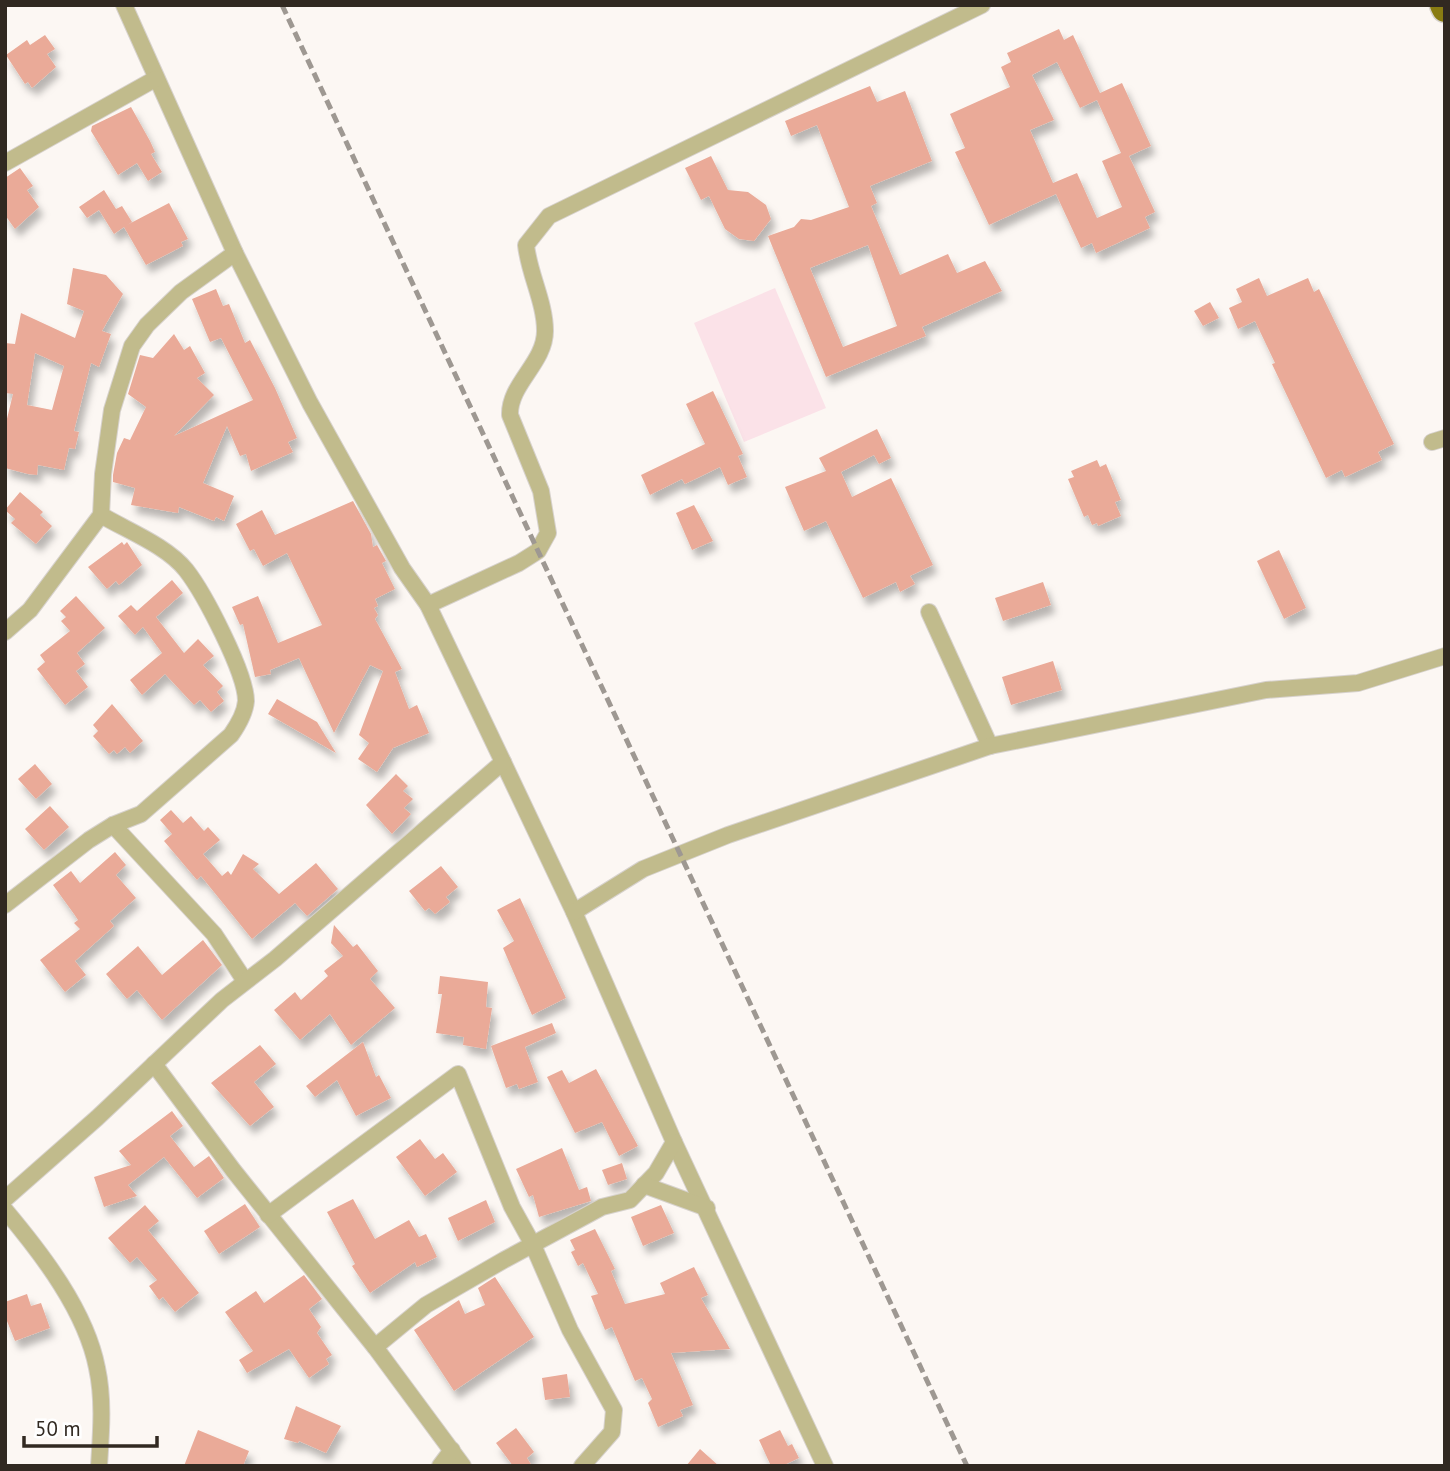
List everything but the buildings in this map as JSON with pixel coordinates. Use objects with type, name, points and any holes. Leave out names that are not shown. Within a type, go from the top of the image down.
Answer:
[{"type":"street","points":[[124,5],[235,253],[317,414],[402,568],[428,605],[574,912],[674,1142],[825,1466]]},
{"type":"street","points":[[428,605],[519,563],[538,551],[548,533],[541,491],[510,415],[509,401],[535,362],[545,332],[526,245],[549,216],[974,7]]},
{"type":"street","points":[[5,163],[155,79]]},
{"type":"street","points":[[5,632],[30,610],[101,515],[103,474],[112,410],[132,346],[147,325],[181,292],[235,253]]},
{"type":"street","points":[[5,905],[113,825],[141,814],[231,735],[241,720],[246,701],[240,670],[186,569],[167,554],[101,515]]},
{"type":"street","points":[[929,612],[989,746]]},
{"type":"street","points":[[574,912],[643,869],[728,835],[989,746],[1266,690],[1358,683],[1445,656]]},
{"type":"street","points":[[5,1199],[245,981],[275,959],[503,762]]},
{"type":"street","points":[[113,825],[214,934],[245,981]]},
{"type":"street","points":[[154,1064],[268,1215],[375,1347],[463,1466]]},
{"type":"street","points":[[268,1215],[458,1074],[512,1207],[533,1245],[570,1330],[614,1410],[612,1432],[582,1466]]},
{"type":"street","points":[[375,1347],[426,1306],[602,1207],[630,1200],[674,1142]]},
{"type":"street","points":[[644,1185],[707,1208]]},
{"type":"street","points":[[5,1210],[35,1245],[74,1307],[97,1368],[102,1422],[99,1466]]},
{"type":"street","points":[[440,1466],[452,1451]]},
{"type":"shaded area","points":[[775,288],[826,408],[744,442],[694,323]]},
{"type":"railway","points":[[282,5],[967,1466]]}]
